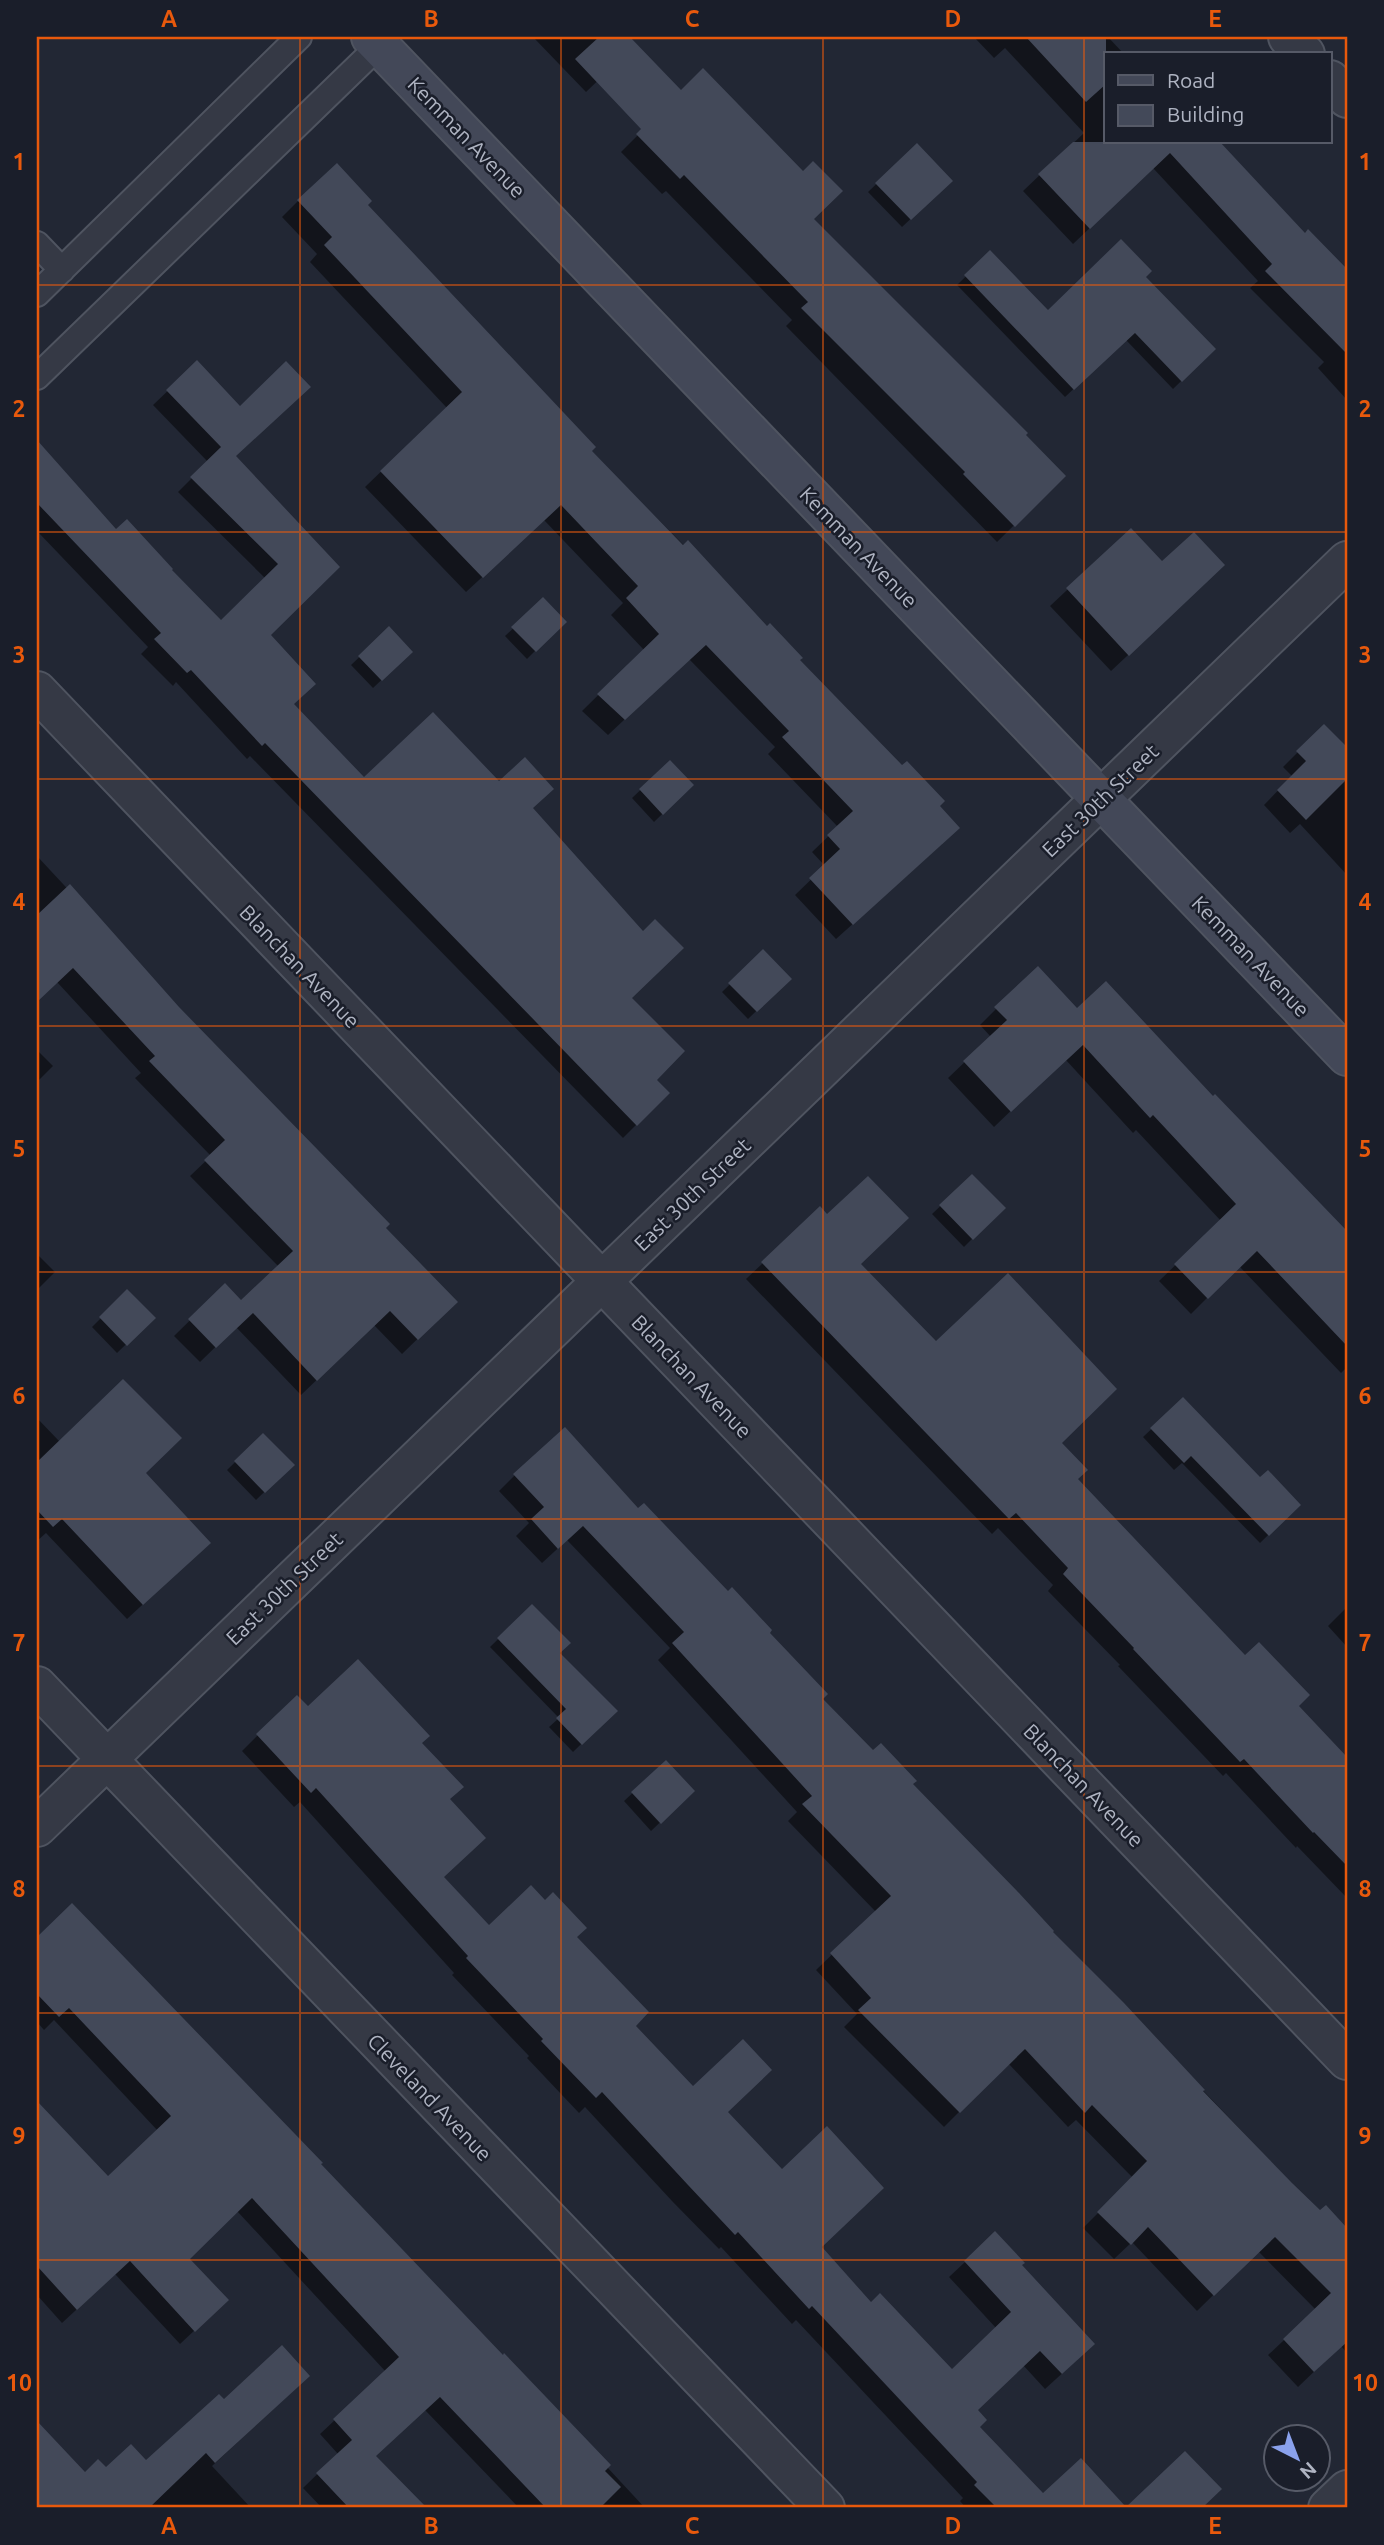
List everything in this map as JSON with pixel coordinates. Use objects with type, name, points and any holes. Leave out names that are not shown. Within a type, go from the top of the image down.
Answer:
[{"type":"street","points":[[1288,37],[1303,52]]},
{"type":"street","name":"Kemman Avenue","points":[[380,40],[1347,1056]]},
{"type":"street","points":[[1332,82],[1347,98]]},
{"type":"street","name":"East 30th Street","points":[[37,1827],[1347,561]]},
{"type":"street","name":"Blanchan Avenue","points":[[37,691],[1347,2060]]},
{"type":"street","name":"Cleveland Avenue","points":[[37,1686],[825,2508]]},
{"type":"street","points":[[1328,2508],[1347,2490]]},
{"type":"lane","points":[[37,294],[299,37]]},
{"type":"lane","points":[[37,377],[380,40]]},
{"type":"lane","points":[[37,244],[62,270]]},
{"type":"building","points":[[599,37],[630,37],[681,90],[703,68],[803,171],[813,161],[843,191],[814,219],[1028,433],[1026,435],[1066,476],[1015,527],[963,474],[965,472],[801,308],[808,302],[684,175],[680,179],[636,134],[641,129],[575,59]]},
{"type":"building","points":[[1026,37],[1106,37],[1104,86],[1086,102]]},
{"type":"building","points":[[1073,142],[1222,144],[1305,233],[1308,229],[1347,269],[1347,354],[1265,271],[1272,264],[1170,153],[1090,229],[1038,174]]},
{"type":"building","points":[[917,143],[953,181],[911,220],[875,183]]},
{"type":"building","points":[[337,163],[372,201],[368,205],[596,447],[592,451],[683,545],[688,540],[767,626],[770,623],[803,658],[800,660],[902,765],[907,761],[945,801],[940,806],[960,828],[853,925],[809,878],[840,849],[827,835],[853,811],[782,737],[789,731],[706,645],[625,720],[597,694],[659,634],[626,598],[638,586],[561,505],[483,578],[380,471],[462,392],[324,245],[332,237],[297,200]]},
{"type":"building","points":[[1121,239],[1152,271],[1146,277],[1216,349],[1182,382],[1135,333],[1074,390],[964,275],[990,250],[1048,310]]},
{"type":"building","points":[[197,360],[240,406],[286,361],[311,387],[236,456],[340,567],[271,635],[316,684],[294,704],[364,777],[433,712],[499,781],[525,757],[554,789],[533,808],[643,931],[655,919],[684,948],[632,998],[685,1051],[657,1080],[670,1093],[637,1126],[265,743],[262,746],[191,670],[187,673],[154,639],[161,633],[37,503],[37,440],[116,529],[127,519],[221,620],[278,564],[190,477],[221,447],[166,390]]},
{"type":"building","points":[[1131,528],[1162,561],[1194,532],[1225,565],[1129,656],[1066,588]]},
{"type":"building","points":[[543,597],[567,622],[536,652],[511,627]]},
{"type":"building","points":[[389,626],[413,652],[382,681],[358,656]]},
{"type":"building","points":[[1324,724],[1347,747],[1347,779],[1306,820],[1277,790],[1306,761],[1296,751]]},
{"type":"building","points":[[670,760],[694,785],[663,815],[639,789]]},
{"type":"building","points":[[70,884],[179,1007],[390,1224],[386,1228],[458,1302],[418,1340],[390,1311],[317,1381],[253,1313],[216,1348],[188,1319],[225,1283],[241,1300],[293,1251],[204,1160],[225,1140],[149,1061],[155,1056],[73,968],[37,1002],[37,915]]},
{"type":"building","points":[[763,949],[792,979],[757,1012],[728,983]]},
{"type":"building","points":[[1038,966],[1077,1008],[1106,981],[1213,1096],[1215,1094],[1347,1231],[1347,1346],[1257,1251],[1208,1299],[1174,1264],[1236,1204],[1153,1115],[1150,1118],[1083,1045],[1011,1112],[963,1061],[1007,1020],[994,1007]]},
{"type":"building","points":[[972,1174],[1006,1208],[973,1240],[939,1205]]},
{"type":"building","points":[[868,1176],[909,1218],[861,1264],[936,1341],[1008,1273],[1117,1389],[1062,1443],[1088,1470],[1078,1479],[1245,1655],[1259,1642],[1310,1695],[1299,1706],[1347,1757],[1347,1866],[1244,1759],[1240,1762],[1133,1649],[1063,1574],[1068,1568],[1016,1513],[1009,1519],[761,1262],[820,1206],[827,1214]]},
{"type":"building","points":[[127,1289],[156,1318],[127,1346],[99,1317]]},
{"type":"building","points":[[123,1379],[182,1438],[146,1473],[211,1543],[143,1605],[62,1519],[53,1527],[37,1510],[37,1462]]},
{"type":"building","points":[[1183,1397],[1260,1477],[1268,1470],[1301,1505],[1269,1536],[1191,1456],[1184,1463],[1150,1428]]},
{"type":"building","points":[[565,1427],[638,1508],[644,1503],[728,1591],[732,1587],[772,1630],[770,1633],[828,1694],[823,1699],[873,1750],[881,1743],[917,1781],[913,1784],[1124,2003],[1205,2090],[1203,2091],[1292,2183],[1320,2210],[1326,2205],[1347,2228],[1347,2342],[1314,2372],[1283,2339],[1331,2293],[1275,2237],[1214,2296],[1148,2227],[1131,2245],[1097,2212],[1147,2161],[1092,2105],[1085,2113],[1025,2049],[960,2113],[858,2010],[871,1998],[830,1953],[891,1896],[802,1804],[812,1796],[672,1643],[684,1632],[583,1526],[558,1549],[531,1519],[544,1507],[513,1474]]},
{"type":"building","points":[[263,1433],[295,1465],[265,1493],[234,1461]]},
{"type":"building","points":[[532,1604],[571,1643],[560,1653],[618,1711],[582,1745],[556,1718],[566,1709],[497,1638]]},
{"type":"building","points":[[358,1659],[430,1736],[422,1743],[464,1787],[450,1799],[486,1838],[444,1877],[489,1925],[531,1885],[545,1900],[553,1892],[587,1928],[577,1937],[649,2012],[636,2026],[693,2086],[743,2039],[772,2070],[728,2112],[782,2169],[827,2126],[884,2188],[822,2247],[871,2302],[880,2293],[952,2369],[1011,2312],[964,2261],[995,2231],[1025,2263],[1022,2265],[1095,2344],[1062,2374],[1040,2351],[978,2410],[987,2420],[980,2427],[1043,2493],[1081,2458],[1126,2507],[1185,2451],[1222,2489],[1202,2508],[997,2508],[974,2485],[977,2482],[812,2306],[809,2309],[738,2232],[735,2235],[602,2092],[596,2098],[541,2041],[543,2039],[466,1958],[468,1956],[316,1788],[311,1793],[256,1734],[297,1695],[308,1706]]},
{"type":"building","points":[[666,1760],[695,1791],[661,1824],[631,1792]]},
{"type":"building","points":[[72,1903],[611,2465],[605,2471],[621,2487],[600,2508],[546,2508],[440,2397],[376,2456],[427,2508],[349,2508],[316,2473],[352,2440],[333,2419],[399,2357],[252,2198],[190,2259],[229,2300],[195,2332],[130,2261],[77,2310],[37,2266],[37,2101],[108,2176],[171,2116],[69,2008],[59,2017],[37,1994],[37,1937]]},
{"type":"building","points":[[282,2345],[310,2376],[215,2463],[206,2453],[149,2508],[37,2508],[37,2421],[85,2472],[98,2459],[106,2467],[131,2444],[146,2460],[219,2394],[224,2399]]}]
